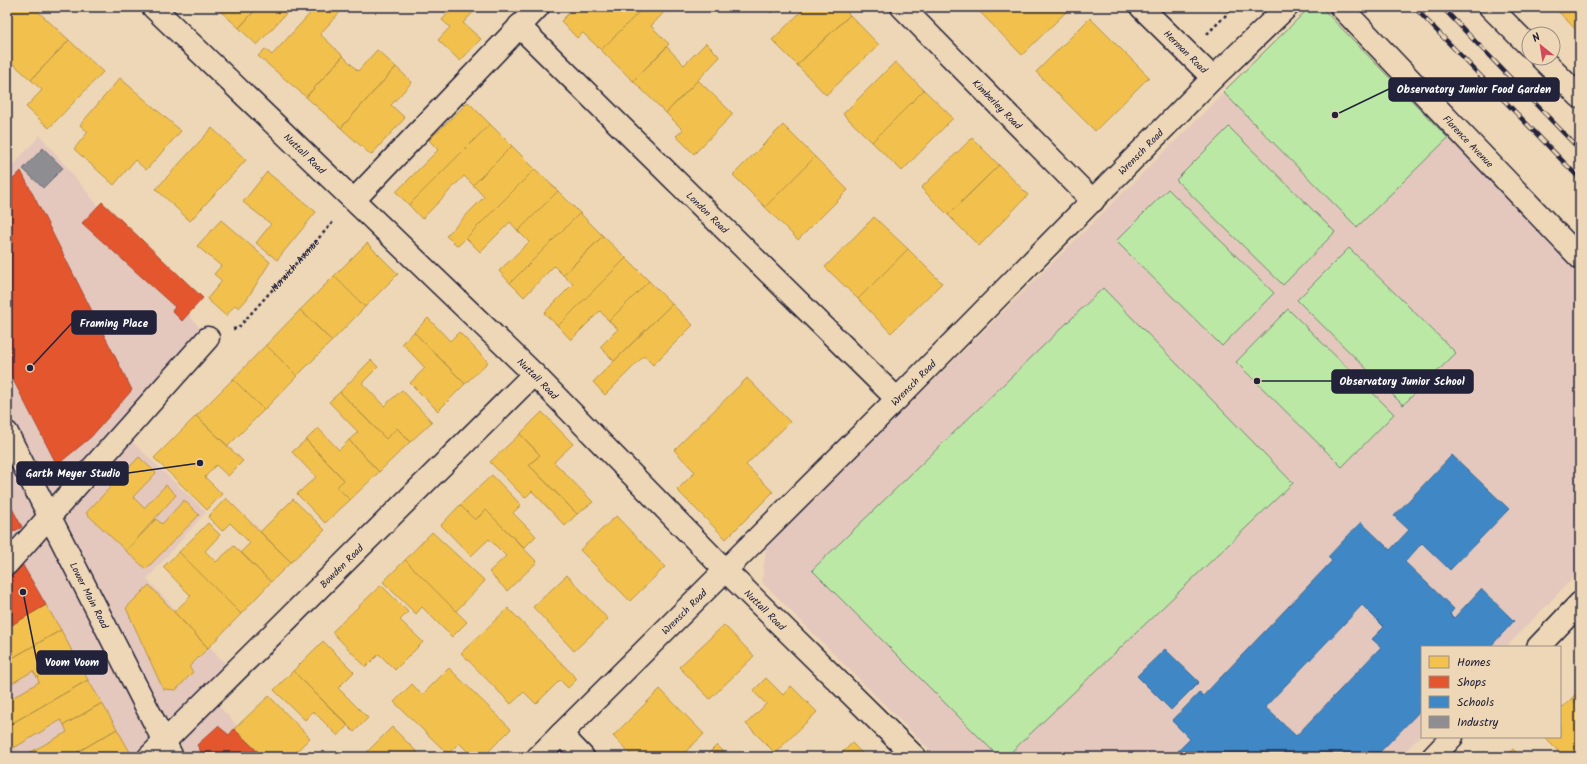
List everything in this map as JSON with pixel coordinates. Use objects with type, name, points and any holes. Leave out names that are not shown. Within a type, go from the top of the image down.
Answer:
[{"type":"street","name":"Nuttall Road","points":[[153,7],[534,374],[725,570],[915,757]]},
{"type":"street","points":[[354,200],[538,7]]},
{"type":"street","name":"Kimberley Road","points":[[902,7],[1093,201]]},
{"type":"street","name":"Herman Road","points":[[1141,7],[1213,78]]},
{"type":"street","name":"Wrensch Road","points":[[538,757],[897,399],[1213,78],[1287,7]]},
{"type":"street","name":"Florence Avenue","points":[[1341,7],[1580,258]]},
{"type":"street","points":[[1490,7],[1521,38]]},
{"type":"street","name":"London Road","points":[[519,26],[897,399]]},
{"type":"street","points":[[1549,66],[1580,97]]},
{"type":"street","points":[[7,564],[208,338]]},
{"type":"street","name":"Bowden Road","points":[[149,757],[169,749],[534,374]]},
{"type":"street","name":"Lower Main Road","points":[[7,433],[51,516],[169,749]]},
{"type":"street","points":[[1539,646],[1580,604]]},
{"type":"street","points":[[561,734],[583,757]]},
{"type":"street","points":[[1433,757],[1451,738]]},
{"type":"path","points":[[1188,54],[1234,7]]},
{"type":"path","name":"Norwich Avenue","points":[[208,338],[238,328],[354,200]]},
{"type":"shaded area","points":[[1310,7],[1321,7],[1580,274],[1580,488],[1574,494],[1580,501],[1580,571],[1507,646],[1421,646],[1421,735],[1400,757],[937,757],[762,582],[766,547]]},
{"type":"shaded area","points":[[40,135],[208,338],[124,434],[206,512],[147,579],[234,673],[210,696],[265,757],[7,757],[7,172]]},
{"type":"green space","points":[[1310,7],[1321,7],[1448,138],[1357,227],[1223,92]]},
{"type":"green space","points":[[1229,127],[1335,232],[1283,285],[1176,180]]},
{"type":"green space","points":[[1168,189],[1274,293],[1222,346],[1116,241]]},
{"type":"green space","points":[[1349,248],[1456,353],[1403,405],[1297,300]]},
{"type":"green space","points":[[1103,288],[1293,483],[1006,757],[999,757],[812,570]]},
{"type":"green space","points":[[1288,309],[1394,414],[1342,467],[1236,362]]},
{"type":"building: Homes","points":[[16,7],[33,7],[69,40],[31,80],[7,58],[7,17]]},
{"type":"building: Homes","points":[[222,7],[258,7],[239,28],[219,10]]},
{"type":"building: Homes","points":[[258,7],[292,7],[257,45],[239,28]]},
{"type":"building: Homes","points":[[316,7],[336,7],[341,11],[320,34],[343,56],[306,97],[258,56],[265,49],[272,55]]},
{"type":"building: Homes","points":[[444,7],[478,7],[463,23],[481,39],[460,61],[438,40],[450,27],[442,20],[449,12]]},
{"type":"building: Homes","points":[[575,7],[644,7],[601,50],[583,33],[577,38],[561,21]]},
{"type":"building: Homes","points":[[644,7],[668,8],[651,26],[669,44],[633,81],[601,50]]},
{"type":"building: Homes","points":[[765,7],[778,7],[771,13]]},
{"type":"building: Homes","points":[[806,7],[842,7],[850,15],[797,65],[772,40]]},
{"type":"building: Homes","points":[[975,7],[1071,7],[1022,55]]},
{"type":"building: Homes","points":[[1554,7],[1580,7],[1580,34]]},
{"type":"building: Homes","points":[[850,15],[879,45],[826,95],[797,65]]},
{"type":"building: Homes","points":[[1090,18],[1149,77],[1095,131],[1036,72]]},
{"type":"building: Homes","points":[[69,40],[103,72],[49,128],[26,107],[42,90],[31,80]]},
{"type":"building: Homes","points":[[706,43],[720,57],[666,113],[633,81],[667,47],[684,65]]},
{"type":"building: Homes","points":[[377,50],[396,67],[341,128],[306,97],[343,56],[358,71]]},
{"type":"building: Homes","points":[[895,62],[924,90],[872,142],[843,114]]},
{"type":"building: Homes","points":[[396,67],[412,82],[391,105],[405,118],[371,155],[341,128]]},
{"type":"building: Homes","points":[[120,78],[181,131],[146,170],[135,160],[114,185],[74,149],[88,132],[80,125]]},
{"type":"building: Homes","points":[[698,80],[733,114],[694,154],[676,136],[683,130],[666,113]]},
{"type":"building: Homes","points":[[924,90],[953,118],[902,171],[872,142]]},
{"type":"building: Homes","points":[[468,102],[490,124],[409,205],[396,192],[438,150],[429,140]]},
{"type":"building: Homes","points":[[490,124],[512,146],[473,185],[464,176],[422,219],[409,205]]},
{"type":"building: Homes","points":[[783,125],[815,157],[765,207],[733,175]]},
{"type":"building: Homes","points":[[212,128],[246,160],[190,221],[156,189]]},
{"type":"building: Homes","points":[[972,138],[999,165],[948,215],[921,188]]},
{"type":"building: Homes","points":[[512,146],[535,169],[458,246],[446,236],[484,197],[473,185]]},
{"type":"building: Homes","points":[[815,157],[848,190],[798,240],[765,207]]},
{"type":"building: Homes","points":[[999,165],[1028,195],[979,246],[948,215]]},
{"type":"building: Homes","points":[[535,169],[558,191],[518,231],[510,222],[480,252],[466,238]]},
{"type":"building: Homes","points":[[267,172],[316,212],[277,260],[256,243],[271,224],[243,202]]},
{"type":"building: Homes","points":[[558,191],[580,213],[510,283],[499,271],[529,242],[518,231]]},
{"type":"building: Homes","points":[[580,213],[603,236],[563,275],[554,266],[524,297],[510,283]]},
{"type":"building: Homes","points":[[874,217],[908,249],[858,299],[825,267]]},
{"type":"building: Homes","points":[[221,220],[270,262],[247,299],[239,308],[235,305],[226,316],[207,299],[222,281],[214,274],[221,266],[197,246]]},
{"type":"building: Homes","points":[[603,236],[626,258],[558,326],[544,313],[573,284],[563,275]]},
{"type":"building: Homes","points":[[367,243],[398,274],[365,307],[334,276]]},
{"type":"building: Homes","points":[[908,249],[942,283],[891,333],[858,299]]},
{"type":"building: Homes","points":[[626,258],[649,281],[609,321],[600,311],[571,340],[558,326]]},
{"type":"building: Homes","points":[[334,276],[365,307],[332,341],[300,310]]},
{"type":"building: Homes","points":[[649,281],[672,304],[614,361],[600,347],[618,329],[609,321]]},
{"type":"building: Homes","points":[[672,304],[693,325],[653,365],[644,356],[605,395],[593,382]]},
{"type":"building: Homes","points":[[300,310],[332,341],[297,376],[266,345]]},
{"type":"building: Homes","points":[[428,318],[450,341],[459,332],[488,362],[465,384],[414,332]]},
{"type":"building: Homes","points":[[414,332],[465,384],[438,411],[410,383],[425,368],[402,343]]},
{"type":"building: Homes","points":[[266,345],[297,376],[264,410],[233,379]]},
{"type":"building: Homes","points":[[371,360],[378,367],[362,383],[384,406],[402,390],[432,422],[410,442],[397,428],[386,439],[340,392]]},
{"type":"building: Homes","points":[[747,378],[790,422],[746,465],[773,492],[726,539],[677,490],[695,472],[674,450]]},
{"type":"building: Homes","points":[[233,379],[264,410],[228,446],[196,416]]},
{"type":"building: Homes","points":[[340,392],[386,439],[397,428],[410,442],[379,472],[349,440],[358,432],[329,402]]},
{"type":"building: Homes","points":[[542,412],[573,444],[554,462],[593,502],[577,514],[529,465],[540,455],[520,434]]},
{"type":"building: Homes","points":[[196,416],[243,461],[228,476],[216,465],[205,477],[222,494],[207,510],[154,458]]},
{"type":"building: Homes","points":[[318,428],[339,450],[349,440],[379,472],[350,500],[337,487],[344,480],[306,440]]},
{"type":"building: Homes","points":[[520,434],[540,455],[529,465],[577,514],[565,526],[532,491],[525,498],[490,462]]},
{"type":"building: Homes","points":[[306,440],[344,480],[337,487],[350,500],[325,523],[297,494],[316,477],[292,452]]},
{"type":"building: Homes","points":[[139,457],[156,473],[133,497],[144,508],[166,485],[176,495],[126,551],[86,513]]},
{"type":"building: Homes","points":[[492,475],[521,505],[513,513],[536,536],[524,548],[486,510],[475,520],[460,505]]},
{"type":"building: Homes","points":[[226,498],[291,562],[271,582],[241,552],[250,543],[230,523],[222,531],[208,517]]},
{"type":"building: Homes","points":[[293,499],[325,530],[291,562],[260,532]]},
{"type":"building: Homes","points":[[184,500],[199,515],[146,569],[126,551],[156,519],[162,524]]},
{"type":"building: Homes","points":[[460,505],[475,520],[486,510],[537,562],[507,591],[489,572],[506,556],[489,539],[471,556],[441,525]]},
{"type":"building: Homes","points":[[616,516],[665,567],[630,601],[580,550]]},
{"type":"building: Homes","points":[[208,523],[220,535],[205,551],[216,562],[234,546],[271,582],[241,614],[179,552]]},
{"type":"building: Homes","points":[[432,532],[485,581],[456,611],[405,560]]},
{"type":"building: Homes","points":[[179,552],[241,614],[208,648],[174,612],[191,596],[163,567]]},
{"type":"building: Homes","points":[[405,560],[467,622],[452,637],[422,607],[416,614],[383,582]]},
{"type":"building: Homes","points":[[567,575],[608,619],[574,651],[533,607]]},
{"type":"building: Homes","points":[[149,585],[208,648],[189,667],[193,672],[176,690],[163,689],[126,608]]},
{"type":"building: Homes","points":[[381,585],[408,612],[400,620],[423,642],[395,670],[379,654],[366,667],[332,632]]},
{"type":"building: Homes","points":[[46,605],[61,630],[7,661],[7,628]]},
{"type":"building: Homes","points":[[508,608],[577,679],[568,688],[560,680],[536,704],[524,692],[511,704],[461,653]]},
{"type":"building: Homes","points":[[724,625],[754,656],[710,699],[679,667]]},
{"type":"building: Homes","points":[[61,630],[74,655],[37,677],[33,671],[7,686],[7,661]]},
{"type":"building: Homes","points":[[323,641],[354,672],[338,688],[368,718],[354,732],[293,671]]},
{"type":"building: Homes","points":[[74,655],[88,680],[7,726],[7,701],[39,682],[37,677]]},
{"type":"building: Homes","points":[[449,668],[511,729],[483,757],[473,757],[459,743],[448,754],[394,702],[412,684],[422,695]]},
{"type":"building: Homes","points":[[293,671],[348,725],[338,736],[313,711],[305,720],[274,690]]},
{"type":"building: Homes","points":[[766,678],[783,695],[791,686],[817,712],[775,753],[746,724],[766,704],[753,691]]},
{"type":"building: Homes","points":[[88,680],[102,703],[64,725],[61,720],[7,752],[7,726]]},
{"type":"building: Homes","points":[[660,689],[704,734],[680,757],[633,757],[613,736]]},
{"type":"building: Homes","points":[[1580,689],[1580,707],[1572,698]]},
{"type":"building: Homes","points":[[269,696],[310,738],[291,757],[286,757],[283,754],[281,757],[264,757],[234,729]]},
{"type":"building: Homes","points":[[1572,698],[1580,707],[1580,753],[1576,757],[1564,757],[1545,738],[1561,738],[1561,709]]},
{"type":"building: Homes","points":[[102,703],[117,729],[69,757],[22,757],[67,732],[64,725]]},
{"type":"building: Homes","points":[[392,727],[422,757],[362,757]]},
{"type":"building: Homes","points":[[117,729],[130,752],[125,757],[69,757]]},
{"type":"building: Homes","points":[[852,743],[866,757],[838,757]]},
{"type":"building: Homes","points":[[717,745],[729,757],[705,757]]},
{"type":"building: Homes","points":[[1513,749],[1521,757],[1506,757]]},
{"type":"building: Shops","points":[[21,171],[132,390],[91,437],[57,465],[7,368],[7,185]]},
{"type":"building: Shops","points":[[102,202],[203,298],[182,321],[172,311],[175,307],[82,223]]},
{"type":"building: Shops","points":[[7,499],[22,527],[7,535]]},
{"type":"building: Shops","points":[[21,562],[46,605],[8,627],[7,579]]},
{"type":"building: Shops","points":[[218,726],[229,735],[234,729],[263,757],[204,757],[197,745]]},
{"type":"building: Schools","points":[[1452,455],[1509,509],[1450,570],[1422,543],[1405,562],[1454,609],[1450,614],[1454,618],[1481,589],[1514,621],[1491,646],[1421,646],[1421,710],[1375,757],[1172,757],[1190,739],[1172,721],[1200,692],[1202,697],[1332,561],[1328,557],[1361,522],[1390,550],[1409,530],[1394,516]],"holes":[[[1362,605],[1384,627],[1372,639],[1381,647],[1296,736],[1265,707]]]},
{"type":"building: Schools","points":[[1165,649],[1199,682],[1171,710],[1137,676]]},
{"type":"building: Industry","points":[[43,148],[63,168],[43,188],[23,169]]},
{"type":"railway","points":[[1414,7],[1580,179]]},
{"type":"railway","points":[[1442,7],[1580,150]]},
{"type":"place","name":"Observatory Junior Food Garden","points":[[1335,115]]},
{"type":"place","name":"Framing Place","points":[[30,368]]},
{"type":"place","name":"Observatory Junior School","points":[[1257,381]]},
{"type":"place","name":"Garth Meyer Studio","points":[[200,463]]},
{"type":"place","name":"Voom Voom","points":[[23,592]]}]
